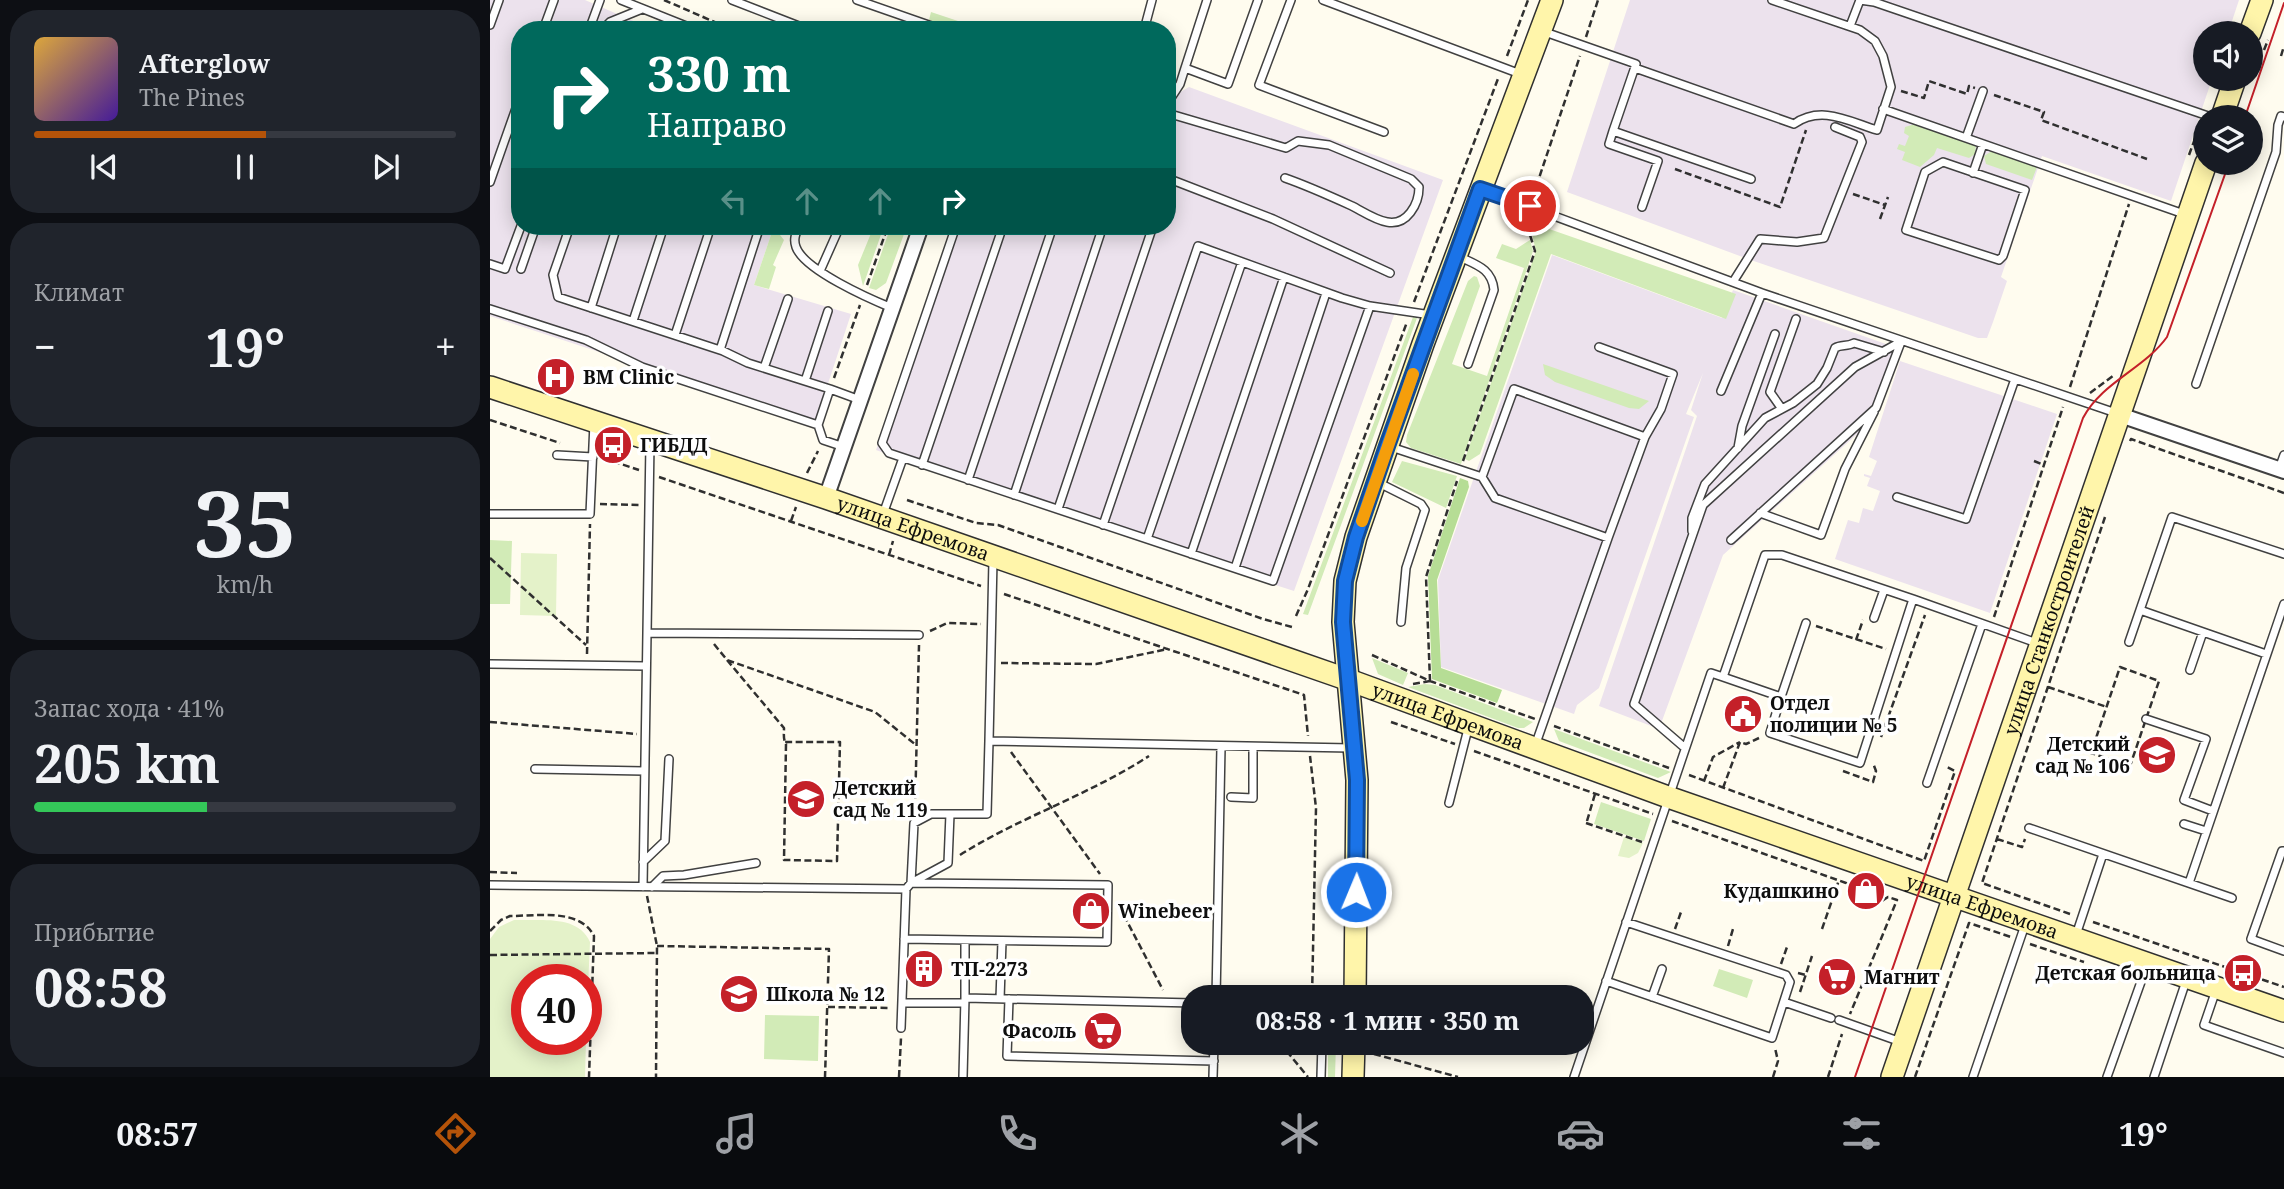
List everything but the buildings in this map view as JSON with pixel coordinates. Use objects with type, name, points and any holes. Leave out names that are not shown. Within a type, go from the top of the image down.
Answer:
[{"type":"street","points":[[1355,985],[1358,812],[1356,748],[1343,622],[1345,581],[1356,537],[1387,446],[1552,0]]},
{"type":"street","points":[[2254,21],[2262,0]]},
{"type":"street","name":"улица Станкостроителей","points":[[1892,1077],[2188,215],[2195,175]]},
{"type":"street","points":[[826,498],[918,235]]},
{"type":"street","name":"улица Ефремова","points":[[490,387],[882,517],[1349,680],[1534,748],[1665,807],[1952,897],[2284,1011]]},
{"type":"street","points":[[2120,415],[2282,465]]},
{"type":"street","points":[[1353,1077],[1354,1055]]},
{"type":"lane","points":[[490,25],[499,0]]},
{"type":"lane","points":[[546,21],[554,0]]},
{"type":"lane","points":[[592,21],[600,0]]},
{"type":"lane","points":[[621,0],[673,21]]},
{"type":"lane","points":[[732,0],[786,21]]},
{"type":"lane","points":[[857,0],[917,21]]},
{"type":"lane","points":[[1146,21],[1152,0]]},
{"type":"lane","points":[[1176,89],[1207,0]]},
{"type":"lane","points":[[1291,0],[1259,85],[1384,132]]},
{"type":"lane","points":[[1323,0],[1523,75]]},
{"type":"lane","points":[[1635,68],[1794,124],[1806,116],[1826,113],[1877,130],[1891,87],[1883,56],[1875,41],[1850,26],[1772,0]]},
{"type":"lane","points":[[1850,26],[1860,0],[1874,1],[2193,110]]},
{"type":"lane","points":[[1185,68],[1228,84],[1255,1]]},
{"type":"lane","points":[[613,21],[643,9]]},
{"type":"lane","points":[[1541,30],[1636,64],[1609,144],[1658,161],[1642,208]]},
{"type":"lane","points":[[1966,138],[1983,91]]},
{"type":"lane","points":[[1884,110],[2188,215]]},
{"type":"lane","points":[[1176,116],[1286,148],[1298,141],[1329,145],[1411,179],[1419,187],[1419,195],[1416,205],[1407,217],[1387,223],[1318,190],[1285,178]]},
{"type":"lane","points":[[2196,384],[2276,152],[2278,125],[2281,116],[2284,117]]},
{"type":"lane","points":[[490,182],[511,122]]},
{"type":"lane","points":[[1733,282],[1760,239],[1797,242],[1824,238],[1862,139],[1835,127]]},
{"type":"lane","points":[[1613,131],[1751,179]]},
{"type":"lane","points":[[1973,173],[1983,144]]},
{"type":"lane","points":[[1943,162],[1973,173],[2025,190],[2003,256],[1999,260],[1908,231],[1905,227],[1925,172],[1943,162]]},
{"type":"lane","points":[[1176,181],[1273,219],[1390,273]]},
{"type":"lane","points":[[1480,189],[1762,293],[2120,415]]},
{"type":"lane","points":[[490,264],[505,269],[517,235]]},
{"type":"lane","points":[[521,269],[533,235]]},
{"type":"lane","points":[[567,235],[553,275],[558,297],[720,350],[764,368],[860,400]]},
{"type":"lane","points":[[591,308],[614,235]]},
{"type":"lane","points":[[633,321],[661,235]]},
{"type":"lane","points":[[676,335],[708,235]]},
{"type":"lane","points":[[720,350],[757,235]]},
{"type":"lane","points":[[795,235],[796,247],[804,259],[863,296],[892,308]]},
{"type":"lane","points":[[820,271],[836,235]]},
{"type":"lane","points":[[953,235],[882,443],[889,453],[1273,581],[1370,306]]},
{"type":"lane","points":[[922,465],[1000,235]]},
{"type":"lane","points":[[968,480],[1050,235]]},
{"type":"lane","points":[[1013,495],[1100,235]]},
{"type":"lane","points":[[1058,509],[1150,235]]},
{"type":"lane","points":[[1103,525],[1198,246],[1326,293],[1370,306],[1434,315]]},
{"type":"lane","points":[[1456,255],[1488,271],[1493,280],[1494,290],[1468,363]]},
{"type":"lane","points":[[1147,539],[1242,262]]},
{"type":"lane","points":[[1191,554],[1284,277]]},
{"type":"lane","points":[[1235,568],[1326,293]]},
{"type":"lane","points":[[1721,391],[1762,293]]},
{"type":"lane","points":[[764,368],[788,299]]},
{"type":"lane","points":[[490,309],[586,340],[642,367],[818,425]]},
{"type":"lane","points":[[805,381],[828,311]]},
{"type":"lane","points":[[1782,410],[1770,392],[1796,319]]},
{"type":"lane","points":[[1738,449],[1742,426],[1774,334]]},
{"type":"lane","points":[[1685,748],[1634,704],[1703,505],[1854,367],[1902,341]]},
{"type":"lane","points":[[1759,513],[1821,535],[1845,469],[1876,408],[1902,341]]},
{"type":"lane","points":[[1691,538],[1692,518],[1705,484],[1765,418],[1782,410],[1817,384],[1835,348],[1854,343],[1884,352]]},
{"type":"lane","points":[[1534,748],[1608,538],[1673,374],[1599,347]]},
{"type":"lane","points":[[1897,497],[1966,519],[2015,379]]},
{"type":"lane","points":[[830,389],[818,425],[823,440],[844,447]]},
{"type":"lane","points":[[1482,477],[1514,389],[1646,437]]},
{"type":"lane","points":[[1731,540],[1876,408]]},
{"type":"lane","points":[[490,513],[590,514],[594,421]]},
{"type":"lane","points":[[647,887],[643,862],[650,440]]},
{"type":"lane","points":[[1387,446],[1482,477],[1495,498],[1608,538]]},
{"type":"lane","points":[[557,456],[593,456]]},
{"type":"lane","points":[[882,517],[903,458]]},
{"type":"lane","points":[[1375,481],[1421,504],[1425,510],[1406,568],[1401,622]]},
{"type":"lane","points":[[2129,642],[2172,517],[2284,554]]},
{"type":"lane","points":[[1723,677],[1765,555],[1782,555],[2040,644]]},
{"type":"lane","points":[[901,1028],[904,939],[914,823],[931,814],[987,814],[993,556]]},
{"type":"lane","points":[[1874,618],[1884,590]]},
{"type":"lane","points":[[1806,623],[1770,733],[1860,763],[1913,599]]},
{"type":"lane","points":[[2189,883],[2284,604]]},
{"type":"lane","points":[[2140,610],[2266,654]]},
{"type":"lane","points":[[1927,783],[1982,624]]},
{"type":"lane","points":[[2190,670],[2203,632]]},
{"type":"lane","points":[[647,633],[919,635]]},
{"type":"lane","points":[[490,664],[646,666]]},
{"type":"lane","points":[[1574,1077],[1711,673],[1781,697]]},
{"type":"lane","points":[[2146,719],[2206,739],[2184,800],[2213,811]]},
{"type":"lane","points":[[1448,803],[1469,724]]},
{"type":"lane","points":[[989,741],[1356,748]]},
{"type":"lane","points":[[1216,985],[1222,747]]},
{"type":"lane","points":[[1231,797],[1254,798],[1253,747]]},
{"type":"lane","points":[[643,862],[665,841],[669,759]]},
{"type":"lane","points":[[535,769],[645,771]]},
{"type":"lane","points":[[909,886],[948,863],[950,814]]},
{"type":"lane","points":[[2184,824],[2206,831]]},
{"type":"lane","points":[[2029,828],[2232,898]]},
{"type":"lane","points":[[2284,851],[2251,939],[2284,951]]},
{"type":"lane","points":[[2075,939],[2103,854]]},
{"type":"lane","points":[[647,887],[663,876],[756,863]]},
{"type":"lane","points":[[490,885],[1108,885],[1107,942],[904,939]]},
{"type":"lane","points":[[1606,981],[1772,1038],[1790,982],[1786,975],[1626,922]]},
{"type":"lane","points":[[1973,1077],[2025,922]]},
{"type":"lane","points":[[963,1077],[965,940]]},
{"type":"lane","points":[[1002,941],[1007,1056],[1214,1060]]},
{"type":"lane","points":[[2108,1077],[2147,964]]},
{"type":"lane","points":[[1652,997],[1662,969]]},
{"type":"lane","points":[[2154,1077],[2188,978]]},
{"type":"lane","points":[[2217,988],[2204,1026],[2284,1053]]},
{"type":"lane","points":[[902,1005],[1005,999],[1181,1003]]},
{"type":"lane","points":[[1784,1002],[1903,1042]]},
{"type":"lane","points":[[1213,1077],[1214,1055]]},
{"type":"lane","points":[[1321,1077],[1322,1055]]},
{"type":"path","points":[[664,0],[712,21]]},
{"type":"path","points":[[1430,681],[1426,577],[1535,251],[1525,219],[1598,0]]},
{"type":"path","points":[[2281,56],[2284,46]]},
{"type":"path","points":[[1891,87],[1924,98],[1929,82],[1967,94],[1969,86],[2044,112],[2041,120],[2147,159]]},
{"type":"path","points":[[1675,169],[1780,207],[1809,123]]},
{"type":"path","points":[[1843,190],[1885,205]]},
{"type":"path","points":[[1991,627],[2132,196]]},
{"type":"path","points":[[1880,219],[1888,197]]},
{"type":"path","points":[[830,389],[885,235]]},
{"type":"path","points":[[2079,401],[2115,374]]},
{"type":"path","points":[[490,420],[1304,695],[1315,808],[1312,985]]},
{"type":"path","points":[[2127,452],[2131,439],[2284,493]]},
{"type":"path","points":[[808,471],[823,440]]},
{"type":"path","points":[[2034,461],[2044,465]]},
{"type":"path","points":[[791,522],[798,500]]},
{"type":"path","points":[[907,500],[976,523],[998,525],[1263,620],[1292,627]]},
{"type":"path","points":[[592,504],[649,505]]},
{"type":"path","points":[[587,664],[590,514]]},
{"type":"path","points":[[2105,517],[1982,883],[2284,987]]},
{"type":"path","points":[[889,555],[895,535]]},
{"type":"path","points":[[490,558],[588,646]]},
{"type":"path","points":[[1882,736],[1928,605]]},
{"type":"path","points":[[914,823],[919,635],[947,623],[987,624]]},
{"type":"path","points":[[1806,623],[1896,653]]},
{"type":"path","points":[[706,633],[784,728],[784,860],[838,861],[840,742],[785,742]]},
{"type":"path","points":[[990,663],[1096,664],[1168,649]]},
{"type":"path","points":[[1372,654],[1430,681]]},
{"type":"path","points":[[727,660],[875,712],[916,745]]},
{"type":"path","points":[[2120,667],[2159,681],[2130,766],[2091,753],[2106,707],[2120,667]]},
{"type":"path","points":[[1412,671],[1406,685],[1430,681]]},
{"type":"path","points":[[2048,687],[2106,707]]},
{"type":"path","points":[[490,722],[645,735]]},
{"type":"path","points":[[1391,722],[1595,794],[1665,807],[1846,883],[1853,896],[1877,904],[1888,897],[1897,900],[1839,1020],[1828,1077]]},
{"type":"path","points":[[1704,781],[1713,757],[1740,742],[1746,744],[1763,736]]},
{"type":"path","points":[[1003,742],[1108,885],[1170,1003]]},
{"type":"path","points":[[1723,788],[1740,742]]},
{"type":"path","points":[[948,863],[990,835],[1126,771],[1165,746]]},
{"type":"path","points":[[1924,861],[1955,771],[1944,768],[1948,755]]},
{"type":"path","points":[[1843,771],[1872,782],[1876,771],[1872,762]]},
{"type":"path","points":[[1595,794],[1587,824],[1652,845]]},
{"type":"path","points":[[1997,839],[2022,847],[2029,828]]},
{"type":"path","points":[[1822,929],[1839,880]]},
{"type":"path","points":[[647,887],[647,904],[657,946],[656,1077]]},
{"type":"path","points":[[1674,931],[1681,912]]},
{"type":"path","points":[[490,931],[501,920],[510,916],[569,916],[590,928],[594,936],[594,954],[589,1077]]},
{"type":"path","points":[[1916,1077],[1969,923]]},
{"type":"path","points":[[1727,949],[1733,929]]},
{"type":"path","points":[[657,946],[829,948],[825,1077]]},
{"type":"path","points":[[1780,967],[1787,947]]},
{"type":"path","points":[[490,955],[657,953]]},
{"type":"path","points":[[1795,1005],[1812,956]]},
{"type":"path","points":[[1793,971],[1805,975]]},
{"type":"path","points":[[827,1007],[902,1005]]},
{"type":"path","points":[[899,1077],[901,1028]]},
{"type":"path","points":[[1772,1038],[1778,1061],[1773,1077]]},
{"type":"path","points":[[1290,1055],[1308,1077]]},
{"type":"path","points":[[1378,1055],[1458,1077]]},
{"type":"shaded area","points":[[490,0],[585,0],[633,21],[511,21],[511,235],[771,235],[754,285],[851,314],[815,423],[490,316]]},
{"type":"shaded area","points":[[1630,0],[2239,0],[2232,21],[2193,21],[2193,91],[2208,91],[2203,105],[2193,105],[2193,136],[2171,201],[2042,156],[2001,277],[2007,281],[1987,338],[1978,338],[1748,259],[1567,192]]},
{"type":"shaded area","points":[[1189,87],[1443,180],[1294,591],[1059,515],[876,450],[951,235],[1176,235],[1176,95]]},
{"type":"shaded area","points":[[1552,255],[1722,318],[1733,290],[1903,350],[1876,417],[1723,555],[1659,729],[1599,706],[1697,416],[1691,410],[1703,373],[1686,414],[1694,417],[1599,688],[1577,705],[1574,714],[1441,667],[1438,580]]},
{"type":"shaded area","points":[[1900,361],[2057,414],[1990,613],[1835,559],[1848,520],[1859,523],[1863,508],[1873,511],[1880,491],[1867,486],[1870,478],[1864,474],[1871,476],[1877,461],[1869,457]]},
{"type":"green space","points":[[931,12],[958,21],[932,21],[929,20]]},
{"type":"green space","points":[[1915,124],[1976,145],[1975,154],[1969,158],[1937,148],[1934,155],[1920,167],[1902,160],[1905,152],[1897,149],[1899,144],[1905,146],[1909,136],[1904,133],[1905,127]]},
{"type":"green space","points":[[1992,151],[2037,167],[2032,180],[1986,164],[1984,156]]},
{"type":"green space","points":[[1529,222],[1736,294],[1726,319],[1551,254],[1480,454],[1469,461],[1465,459],[1536,251]]},
{"type":"green space","points":[[771,235],[780,235],[784,240],[773,265],[776,267],[769,289],[754,285]]},
{"type":"green space","points":[[870,235],[881,235],[863,286],[858,265]]},
{"type":"green space","points":[[888,235],[904,235],[886,283],[876,290],[869,288]]},
{"type":"green space","points":[[1530,240],[1533,251],[1461,464],[1411,448],[1406,442],[1407,435],[1468,281],[1474,276],[1477,277],[1480,286],[1452,364],[1487,376],[1524,268],[1496,258],[1502,244],[1516,249]]},
{"type":"green space","points":[[1413,317],[1417,318],[1308,615],[1303,614]]},
{"type":"green space","points":[[1543,364],[1649,401],[1639,409],[1629,408],[1555,382],[1545,375]]},
{"type":"green space","points":[[1402,461],[1457,476],[1446,508],[1392,482]]},
{"type":"green space","points":[[1460,478],[1468,481],[1469,487],[1437,580],[1441,668],[1502,690],[1497,703],[1432,679],[1428,576]]},
{"type":"green space","points":[[490,540],[512,541],[510,604],[490,604]]},
{"type":"green space","points":[[521,553],[557,554],[556,616],[520,615]]},
{"type":"green space","points":[[1372,658],[1408,673],[1403,685],[1378,674]]},
{"type":"green space","points":[[1435,685],[1533,722],[1524,728],[1518,728],[1408,687]]},
{"type":"green space","points":[[1554,729],[1671,772],[1658,778],[1559,741]]},
{"type":"green space","points":[[1601,802],[1651,819],[1644,841],[1594,824]]},
{"type":"green space","points":[[1624,837],[1643,843],[1638,853],[1629,858],[1618,856]]},
{"type":"green space","points":[[514,920],[557,921],[577,927],[590,942],[589,964],[511,964],[511,1055],[586,1055],[585,1077],[490,1077],[490,939],[499,927]]},
{"type":"green space","points":[[1719,969],[1753,980],[1747,998],[1713,986]]},
{"type":"green space","points":[[765,1015],[819,1016],[818,1061],[764,1059]]},
{"type":"green space","points":[[1328,1055],[1336,1055],[1335,1077],[1328,1077]]},
{"type":"tram line","points":[[2249,105],[2284,3]]},
{"type":"tram line","points":[[1855,1077],[2083,418],[2101,395],[2147,358],[2167,337],[2225,175]]},
{"type":"slow traffic","points":[[1362,521],[1413,374]]},
{"type":"place","name":"BM Clinic","points":[[556,377]]},
{"type":"place","name":"ГИБДД","points":[[613,445]]},
{"type":"place","name":"Отдел полиции № 5","points":[[1743,714]]},
{"type":"place","name":"Детский сад № 106","points":[[2157,755]]},
{"type":"place","name":"Детский сад № 119","points":[[806,799]]},
{"type":"place","name":"Кудашкино","points":[[1866,891]]},
{"type":"place","name":"Winebeer","points":[[1091,911]]},
{"type":"place","name":"ТП-2273","points":[[924,969]]},
{"type":"place","name":"Детская больница","points":[[2243,973]]},
{"type":"place","name":"Магнит","points":[[1837,977]]},
{"type":"place","name":"Школа № 12","points":[[739,994]]},
{"type":"place","name":"Фасоль","points":[[1103,1031]]},
{"type":"route","points":[[1356,892],[1357,780],[1343,622],[1345,581],[1356,537],[1480,189],[1530,206]]}]
